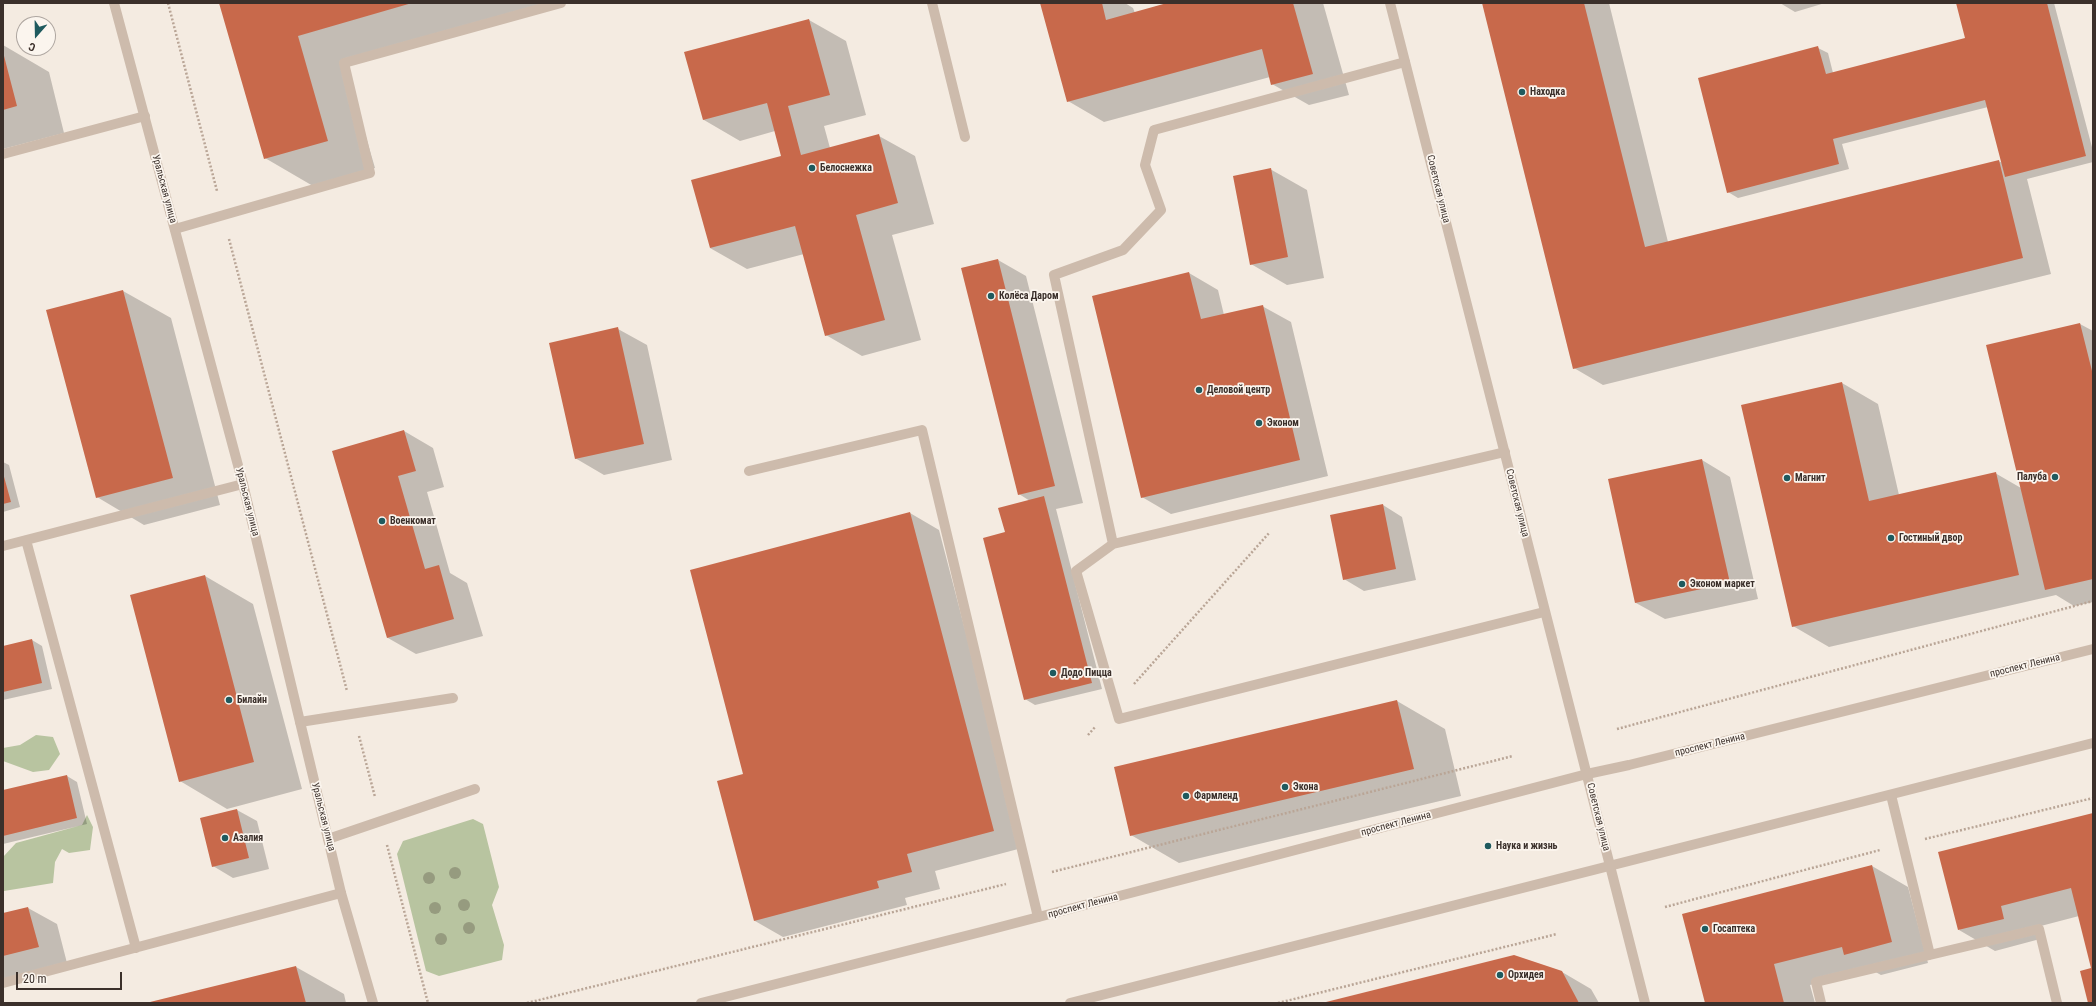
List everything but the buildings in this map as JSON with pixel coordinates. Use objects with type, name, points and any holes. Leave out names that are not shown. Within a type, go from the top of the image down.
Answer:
[{"type":"street","name":"Уральская улица","points":[[114,3],[243,484],[341,893],[373,1003]]},
{"type":"street","points":[[175,229],[370,173],[344,63],[561,3]]},
{"type":"street","points":[[932,3],[965,137]]},
{"type":"street","name":"Советская улица","points":[[1390,3],[1505,452],[1544,612],[1645,1003]]},
{"type":"street","points":[[1113,544],[1054,275],[1123,250],[1160,210],[1145,165],[1154,130],[1405,62]]},
{"type":"street","points":[[3,154],[145,116]]},
{"type":"street","points":[[748,471],[922,430],[1038,918]]},
{"type":"street","points":[[1505,452],[1113,544],[1076,571],[1119,719],[1544,612]]},
{"type":"street","points":[[3,546],[243,484]]},
{"type":"street","points":[[26,540],[136,948]]},
{"type":"street","name":"проспект Ленина","points":[[700,1003],[1038,918],[1587,774],[1629,765],[2093,649]]},
{"type":"street","points":[[300,722],[453,698]]},
{"type":"street","points":[[1070,1003],[1104,999],[1610,866],[2093,743]]},
{"type":"street","points":[[328,839],[475,789]]},
{"type":"street","points":[[1890,795],[1930,955]]},
{"type":"street","points":[[3,983],[341,893]]},
{"type":"street","points":[[1821,1003],[1816,982],[2039,929],[2057,1003]]},
{"type":"path","points":[[168,3],[428,1003]]},
{"type":"path","points":[[1088,735],[1272,530]]},
{"type":"path","points":[[1617,729],[2093,601]]},
{"type":"path","points":[[1278,1003],[1557,934]]},
{"type":"green space","points":[[36,735],[53,737],[60,754],[49,770],[33,772],[3,761],[3,748],[20,745]]},
{"type":"green space","points":[[87,815],[93,827],[90,850],[69,853],[62,849],[55,862],[53,883],[4,891],[3,857],[16,843],[82,825]]},
{"type":"green space","points":[[473,819],[483,824],[499,887],[492,905],[504,945],[502,960],[439,976],[426,971],[397,854],[403,841]]},
{"type":"place","name":"Находка","points":[[1522,92]]},
{"type":"place","name":"Белоснежка","points":[[812,168]]},
{"type":"place","name":"Колёса Даром","points":[[991,296]]},
{"type":"place","name":"Деловой центр","points":[[1199,390]]},
{"type":"place","name":"Эконом","points":[[1259,423]]},
{"type":"place","name":"Палуба","points":[[2055,477]]},
{"type":"place","name":"Магнит","points":[[1787,478]]},
{"type":"place","name":"Военкомат","points":[[382,521]]},
{"type":"place","name":"Гостиный двор","points":[[1891,538]]},
{"type":"place","name":"Эконом маркет","points":[[1682,584]]},
{"type":"place","name":"Додо Пицца","points":[[1053,673]]},
{"type":"place","name":"Билайн","points":[[229,700]]},
{"type":"place","name":"Экона","points":[[1285,787]]},
{"type":"place","name":"Фармленд","points":[[1186,796]]},
{"type":"place","name":"Азалия","points":[[225,838]]},
{"type":"place","name":"Наука и жизнь","points":[[1488,846]]},
{"type":"place","name":"Госаптека","points":[[1705,929]]},
{"type":"place","name":"Орхидея","points":[[1500,975]]}]
